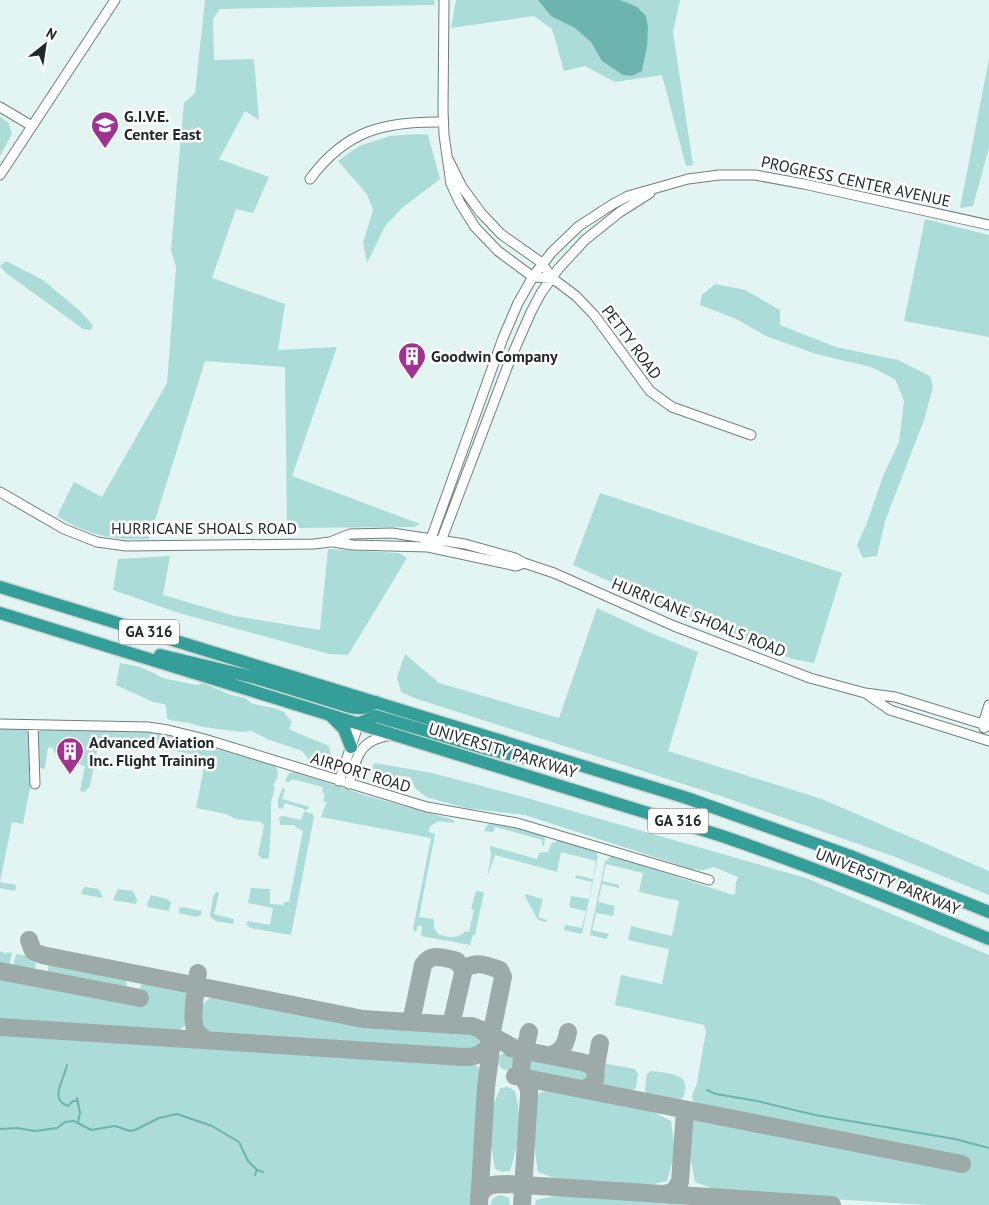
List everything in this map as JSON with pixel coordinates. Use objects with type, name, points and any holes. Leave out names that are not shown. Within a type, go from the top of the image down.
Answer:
[{"type":"highway","name":"UNIVERSITY PARKWAY","points":[[0,586],[723,809],[815,842],[989,912]]},
{"type":"highway","name":"UNIVERSITY PARKWAY","points":[[0,614],[398,735],[730,839],[883,895],[989,939]]},
{"type":"highway","points":[[120,650],[172,657],[223,669],[350,707],[360,709],[369,707],[376,702]]},
{"type":"highway","points":[[328,714],[344,729],[351,747]]},
{"type":"highway","points":[[359,723],[376,716],[487,749],[591,773],[619,776]]},
{"type":"street","points":[[0,175],[115,0]]},
{"type":"street","name":"PETTY ROAD","points":[[444,0],[444,122],[451,184],[475,227],[498,251],[533,277]]},
{"type":"street","points":[[0,107],[32,126]]},
{"type":"street","points":[[310,179],[322,163],[353,138],[374,129],[398,125],[444,122]]},
{"type":"street","name":"PETTY ROAD","points":[[448,159],[462,187],[481,213],[501,234],[542,263],[552,278],[576,296],[595,316],[650,390],[672,406],[751,435]]},
{"type":"street","name":"PROGRESS CENTER AVENUE","points":[[657,189],[688,179],[719,175],[755,175],[989,225]]},
{"type":"street","points":[[429,543],[510,318],[542,263],[579,226],[594,216],[628,196],[657,189]]},
{"type":"street","points":[[440,545],[510,360],[531,312],[559,268],[585,240],[615,216],[657,189]]},
{"type":"street","points":[[533,277],[552,278]]},
{"type":"street","name":"HURRICANE SHOALS ROAD","points":[[0,492],[64,529],[97,542],[126,546],[314,544],[330,542],[350,534],[392,533],[416,537],[429,543]]},
{"type":"street","points":[[416,537],[428,531],[437,521]]},
{"type":"street","points":[[448,522],[455,539],[465,544]]},
{"type":"street","name":"HURRICANE SHOALS ROAD","points":[[330,542],[352,545],[429,543],[516,566],[524,563]]},
{"type":"street","name":"HURRICANE SHOALS ROAD","points":[[440,545],[465,544],[515,558],[554,573],[674,626],[810,678],[865,694],[895,697],[986,725]]},
{"type":"street","name":"HURRICANE SHOALS ROAD","points":[[865,694],[890,710],[989,740]]},
{"type":"street","points":[[989,705],[986,725],[989,740]]},
{"type":"street","points":[[339,781],[359,723]]},
{"type":"street","name":"AIRPORT ROAD","points":[[0,724],[128,726],[168,730],[201,738],[427,807],[531,826],[709,880]]},
{"type":"street","points":[[33,725],[35,784]]},
{"type":"street","points":[[349,784],[361,750],[369,743],[380,738],[398,735]]},
{"type":"street","points":[[322,776],[338,770],[346,762]]},
{"type":"shaded area","points":[[205,0],[434,0],[435,5],[220,9],[213,19],[214,60],[254,59],[259,120],[245,111],[219,159],[269,177],[253,213],[236,209],[212,278],[285,304],[278,350],[337,347],[292,476],[420,524],[414,527],[287,528],[285,367],[205,361],[149,539],[124,539],[101,535],[79,528],[57,516],[74,482],[102,497],[167,383],[176,267],[171,250],[184,103],[195,93]]},
{"type":"shaded area","points":[[456,0],[680,0],[673,32],[693,165],[686,166],[662,75],[615,82],[585,66],[564,71],[552,29],[534,16],[451,28]]},
{"type":"shaded area","points":[[538,0],[620,0],[637,7],[646,16],[648,28],[642,71],[632,76],[623,75],[602,61],[591,42],[575,28],[551,16]]},
{"type":"shaded area","points":[[989,59],[989,148],[973,206],[960,208]]},
{"type":"shaded area","points":[[0,117],[8,122],[12,134],[0,156]]},
{"type":"shaded area","points":[[428,135],[440,179],[402,208],[385,226],[367,263],[363,243],[373,210],[367,194],[338,161],[359,146],[390,136]]},
{"type":"shaded area","points":[[925,219],[989,235],[989,337],[904,321]]},
{"type":"shaded area","points":[[6,261],[43,280],[79,310],[93,325],[91,330],[83,329],[6,273],[0,266]]},
{"type":"shaded area","points":[[715,284],[745,290],[780,310],[780,325],[836,347],[898,360],[930,376],[933,387],[924,420],[885,521],[877,556],[863,558],[857,545],[867,523],[883,476],[899,442],[904,401],[895,379],[871,367],[816,354],[766,336],[736,319],[700,305],[702,295]]},
{"type":"shaded area","points":[[600,493],[842,573],[814,663],[792,659],[730,635],[573,565]]},
{"type":"shaded area","points":[[328,549],[399,553],[407,558],[348,655],[329,654],[179,613],[113,590],[118,559],[170,556],[163,595],[235,616],[320,630]]},
{"type":"shaded area","points":[[597,608],[698,652],[668,751],[822,799],[989,871],[989,895],[898,858],[724,797],[417,699],[401,692],[397,677],[405,654],[439,683],[559,718]]},
{"type":"shaded area","points":[[120,663],[140,667],[162,678],[197,685],[203,683],[231,695],[245,698],[253,704],[284,712],[292,722],[289,729],[329,746],[331,756],[324,765],[312,764],[302,751],[267,739],[252,731],[241,732],[203,727],[169,720],[164,704],[153,702],[116,685]]},
{"type":"shaded area","points":[[0,727],[26,728],[29,732],[31,783],[23,824],[12,822],[0,882]]},
{"type":"shaded area","points":[[41,729],[151,732],[184,738],[274,765],[278,771],[277,779],[273,785],[275,787],[271,802],[269,858],[263,859],[258,855],[264,825],[261,822],[236,819],[226,814],[196,808],[206,757],[133,743],[132,746],[99,741],[90,786],[85,792],[80,791],[85,766],[59,760],[59,754],[54,752],[53,748],[48,747],[45,768],[38,767],[37,733]]},
{"type":"shaded area","points":[[375,763],[432,773],[527,798],[806,878],[989,955],[989,1205],[926,1205],[739,1193],[716,1190],[695,1182],[690,1155],[691,1116],[959,1170],[962,1169],[964,1160],[694,1104],[692,1096],[697,1083],[706,1031],[704,1025],[615,1005],[621,975],[662,984],[669,949],[628,940],[631,926],[672,936],[679,901],[639,892],[643,873],[606,864],[602,881],[619,885],[619,888],[602,884],[598,902],[615,906],[613,916],[596,913],[592,930],[609,934],[606,939],[590,935],[591,929],[605,862],[610,857],[616,857],[733,895],[735,894],[735,885],[738,877],[714,867],[704,870],[691,869],[525,815],[466,808],[426,797],[415,788],[410,777],[399,776],[386,782],[373,779],[370,770]]},
{"type":"shaded area","points":[[294,772],[368,796],[454,820],[454,823],[439,821],[430,826],[429,832],[435,834],[419,917],[434,919],[434,928],[438,934],[453,937],[466,931],[469,932],[474,910],[471,909],[476,891],[484,892],[475,935],[473,935],[470,945],[421,936],[422,927],[418,925],[416,932],[413,929],[431,838],[321,817],[327,802],[323,801],[325,794],[322,792],[323,787],[292,779],[289,782],[285,781],[289,773]]},
{"type":"shaded area","points":[[283,788],[285,790],[282,799],[310,807],[305,811],[285,803],[283,808],[280,809],[278,807],[278,799]]},
{"type":"shaded area","points":[[304,812],[312,813],[314,817],[291,935],[250,928],[247,925],[247,921],[270,925],[273,908],[248,903],[251,888],[270,889],[270,904],[284,905],[284,902],[289,902],[303,831],[294,825],[280,825],[279,817],[283,816],[301,820]]},
{"type":"shaded area","points":[[492,823],[541,834],[545,838],[544,846],[542,845],[543,840],[495,827],[493,832],[484,831],[487,825]]},
{"type":"shaded area","points":[[559,840],[594,850],[598,856],[582,934],[564,930],[565,925],[582,928],[586,911],[569,907],[571,896],[589,899],[592,882],[575,878],[576,875],[593,879],[596,861],[561,852],[557,872],[495,855],[487,878],[491,856],[490,846],[537,859],[539,853],[548,852],[552,843]]},
{"type":"shaded area","points":[[0,882],[16,885],[15,891],[0,888]]},
{"type":"shaded area","points":[[85,887],[99,889],[103,898],[81,894]]},
{"type":"shaded area","points":[[118,889],[133,891],[137,900],[136,904],[113,900]]},
{"type":"shaded area","points":[[216,892],[219,893],[214,914],[234,919],[233,924],[215,921],[210,916],[213,897]]},
{"type":"shaded area","points":[[526,894],[543,899],[538,917],[547,920],[546,922],[538,920],[525,896]]},
{"type":"shaded area","points":[[151,895],[167,899],[171,902],[169,911],[148,907],[147,904]]},
{"type":"shaded area","points":[[179,908],[202,911],[201,915],[196,917],[179,913]]},
{"type":"shaded area","points":[[0,951],[6,954],[7,952],[12,953],[9,967],[0,965]]},
{"type":"shaded area","points":[[16,954],[33,957],[36,965],[32,982],[43,985],[139,1003],[141,993],[144,992],[140,988],[143,981],[152,980],[176,985],[184,991],[189,1001],[188,1019],[186,1024],[178,1031],[0,1021],[0,977],[23,981],[25,971],[13,967]]},
{"type":"shaded area","points":[[53,961],[123,975],[127,984],[126,987],[120,988],[48,974],[48,965]]},
{"type":"shaded area","points":[[217,994],[372,1025],[470,1032],[478,1038],[479,1047],[473,1051],[460,1051],[211,1034],[205,1030],[202,1024],[200,1012],[206,1001]]},
{"type":"shaded area","points":[[0,1032],[471,1063],[478,1067],[482,1073],[473,1205],[0,1205]]},
{"type":"shaded area","points":[[507,1052],[513,1055],[516,1061],[513,1067],[507,1070],[501,1067],[498,1061],[501,1055]]},
{"type":"shaded area","points":[[534,1058],[587,1069],[590,1074],[589,1080],[582,1083],[533,1074],[527,1065]]},
{"type":"shaded area","points":[[604,1065],[635,1069],[638,1074],[636,1088],[628,1092],[604,1086],[601,1079]]},
{"type":"shaded area","points":[[651,1071],[673,1074],[682,1079],[685,1083],[685,1088],[682,1098],[677,1102],[647,1095],[645,1089],[647,1074]]},
{"type":"shaded area","points":[[508,1087],[515,1091],[519,1112],[519,1131],[510,1171],[502,1172],[495,1169],[490,1139],[491,1121],[492,1109],[500,1088]]},
{"type":"shaded area","points":[[552,1089],[644,1107],[671,1121],[675,1152],[667,1181],[644,1186],[613,1185],[560,1180],[538,1172],[533,1132],[534,1111],[539,1093]]},
{"type":"shaded area","points":[[501,1195],[509,1198],[510,1205],[490,1205],[493,1198]]},
{"type":"shaded area","points":[[560,1195],[740,1205],[535,1205],[536,1200]]},
{"type":"waterway","points":[[67,1065],[59,1088],[59,1099],[68,1106],[73,1101],[77,1101]]},
{"type":"waterway","points":[[707,1090],[716,1094],[757,1101],[815,1115],[955,1139],[989,1148]]},
{"type":"waterway","points":[[77,1098],[80,1113],[78,1122]]},
{"type":"waterway","points":[[0,1129],[17,1128],[35,1131],[57,1128],[65,1122],[74,1121],[91,1130],[115,1126],[130,1131],[159,1118],[177,1114],[212,1126],[239,1142],[248,1161],[257,1170],[263,1172]]},
{"type":"waterway","points":[[255,1175],[257,1170]]},
{"type":"taxiway","points":[[29,940],[33,951],[42,955],[363,1019],[472,1026],[482,1030],[488,1037],[491,1049],[486,1087],[479,1205]]},
{"type":"taxiway","points":[[411,1022],[423,965],[430,958],[438,957],[457,961],[463,973],[451,1025]]},
{"type":"taxiway","points":[[463,973],[465,968],[482,964],[500,970],[503,977],[492,1031],[491,1046]]},
{"type":"taxiway","points":[[0,971],[140,998]]},
{"type":"taxiway","points":[[198,973],[194,1001],[194,1024],[197,1032],[206,1040]]},
{"type":"taxiway","points":[[0,1027],[464,1057],[480,1054],[491,1041]]},
{"type":"taxiway","points":[[484,1031],[519,1051],[522,1055],[521,1073],[529,1089],[522,1205]]},
{"type":"taxiway","points":[[523,1059],[529,1032]]},
{"type":"taxiway","points":[[550,1055],[558,1052],[563,1047],[568,1032]]},
{"type":"taxiway","points":[[595,1072],[600,1043]]},
{"type":"taxiway","points":[[511,1048],[588,1064],[595,1071],[596,1075],[593,1083],[583,1089]]},
{"type":"taxiway","points":[[515,1076],[962,1164]]},
{"type":"taxiway","points":[[663,1194],[673,1192],[680,1182],[685,1110]]},
{"type":"taxiway","points":[[479,1197],[487,1187],[507,1184],[832,1205]]},
{"type":"place","name":"G.I.V.E. Center East","points":[[105,149]]},
{"type":"place","name":"Goodwin Company","points":[[412,380]]},
{"type":"place","name":"Advanced Aviation Inc. Flight Training","points":[[70,775]]}]
